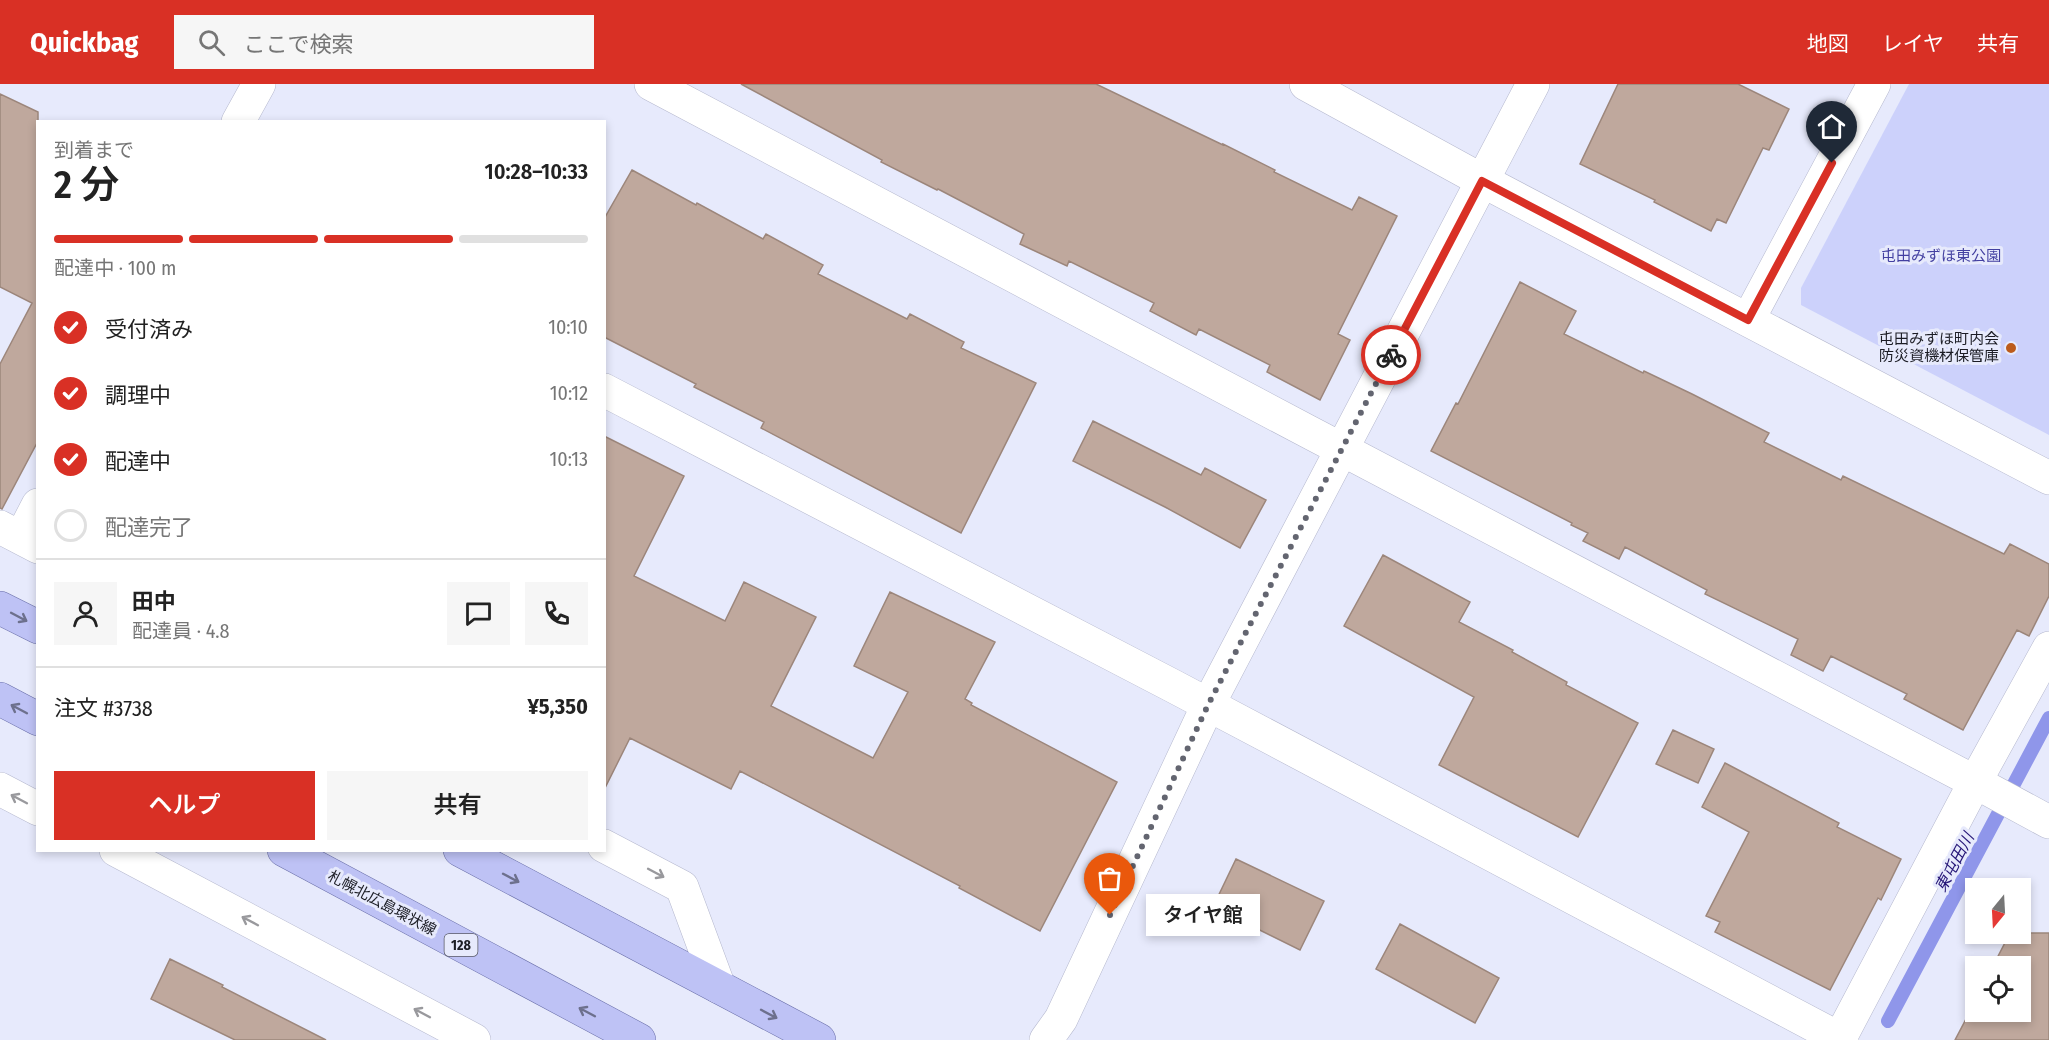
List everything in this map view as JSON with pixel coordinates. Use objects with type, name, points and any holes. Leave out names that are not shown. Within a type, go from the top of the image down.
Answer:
[{"type":"main road","points":[[0,608],[36,626]]},
{"type":"main road","points":[[0,699],[36,718]]},
{"type":"main road","name":"札幌北広島環状線","points":[[288,852],[639,1040]]},
{"type":"main road","points":[[464,852],[819,1040]]},
{"type":"street","points":[[239,120],[259,84]]},
{"type":"street","points":[[651,84],[2044,819]]},
{"type":"street","points":[[1306,84],[1482,181],[2049,478]]},
{"type":"street","points":[[1046,1040],[1061,1019],[1208,705],[1533,84]]},
{"type":"street","points":[[1748,320],[1874,84]]},
{"type":"street","points":[[606,391],[1208,705],[1840,1040],[2049,648]]},
{"type":"street","points":[[19,537],[36,508]]},
{"type":"street","points":[[0,789],[36,808]]},
{"type":"street","points":[[606,847],[682,887],[719,987]]},
{"type":"street","points":[[120,852],[474,1040]]},
{"type":"green space","name":"屯田みずほ東公園","points":[[1909,84],[2049,84],[2049,435],[1801,305],[1801,288]]},
{"type":"building","points":[[741,84],[1096,84],[1223,144],[1352,210],[1359,197],[1397,216],[1338,334],[1350,340],[1320,400],[1267,372],[1270,365],[1199,329],[1196,335],[1150,311],[1154,303],[1069,261],[1067,266],[1020,244],[1024,234],[881,162],[882,160]]},
{"type":"building","points":[[1618,84],[1738,84],[1789,109],[1769,150],[1763,148],[1726,223],[1717,219],[1711,231],[1654,202],[1655,200],[1580,164]]},
{"type":"building","points":[[0,94],[38,112],[38,120],[36,120],[36,445],[2,509],[0,508],[0,364],[32,303],[0,287]]},
{"type":"building","points":[[632,170],[763,239],[766,234],[823,265],[818,274],[907,319],[910,314],[964,342],[961,348],[1036,383],[961,533],[761,428],[764,422],[694,387],[696,384],[606,338],[606,216]]},
{"type":"building","points":[[1520,282],[1576,311],[1564,334],[1769,433],[1764,442],[1841,480],[1843,476],[2004,554],[2010,544],[2049,564],[2049,596],[2029,636],[2017,630],[1963,730],[1904,699],[1907,694],[1831,656],[1823,671],[1791,655],[1798,639],[1705,594],[1707,590],[1625,547],[1619,559],[1583,541],[1588,533],[1571,525],[1572,523],[1431,451],[1456,403],[1458,404]]},
{"type":"building","points":[[1093,421],[1201,475],[1205,468],[1266,500],[1240,548],[1073,461]]},
{"type":"building","points":[[606,437],[684,476],[634,576],[725,621],[744,582],[816,617],[771,706],[873,758],[908,692],[854,666],[890,592],[995,642],[965,699],[972,703],[971,705],[1117,782],[1040,931],[959,888],[960,886],[740,771],[731,789],[630,738],[606,786]]},
{"type":"building","points":[[1383,555],[1470,602],[1459,622],[1513,650],[1512,652],[1567,682],[1566,685],[1638,723],[1578,837],[1439,765],[1474,697],[1344,626]]},
{"type":"building","points":[[1673,730],[1714,749],[1698,783],[1656,764]]},
{"type":"building","points":[[1725,763],[1839,823],[1837,827],[1901,859],[1881,900],[1878,898],[1830,990],[1715,932],[1720,922],[1706,916],[1749,832],[1702,807]]},
{"type":"building","points":[[1236,859],[1324,901],[1300,950],[1213,907]]},
{"type":"building","points":[[1400,924],[1499,978],[1475,1023],[1376,969]]},
{"type":"building","points":[[2031,933],[2049,933],[2049,1040],[1955,1040],[1965,1021],[2031,1022],[2031,956],[1998,956],[2004,944],[2031,944]]},
{"type":"building","points":[[170,959],[326,1040],[235,1040],[151,999]]},
{"type":"waterway","name":"東屯田川","points":[[1888,1021],[2049,718]]},
{"type":"way so far","points":[[1110,915],[1208,705],[1391,355]]},
{"type":"place","name":"屯田みずほ町内会 防災資機材保管庫","points":[[2011,348]]},
{"type":"place","name":"タイヤ館","points":[[1110,915]]},
{"type":"route","points":[[1391,355],[1482,181],[1748,320],[1832,163]]}]
